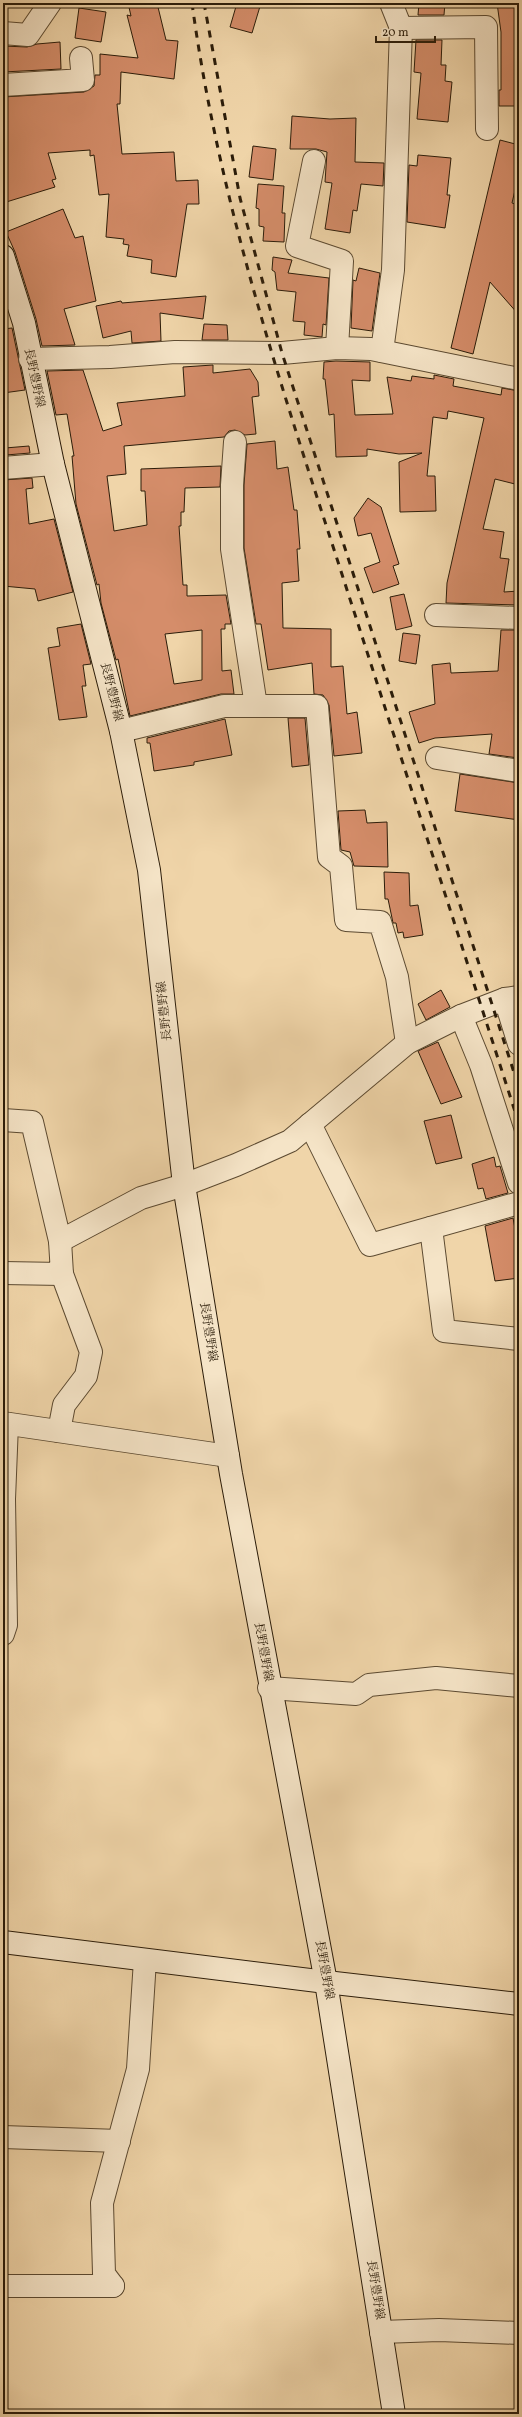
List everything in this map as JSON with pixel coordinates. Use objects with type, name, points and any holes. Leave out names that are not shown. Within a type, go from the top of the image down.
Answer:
[{"type":"street","points":[[3,33],[28,35],[50,3]]},
{"type":"street","points":[[382,351],[393,270],[401,28],[391,3]]},
{"type":"street","points":[[401,28],[486,27],[486,129]]},
{"type":"street","points":[[3,85],[83,80],[81,58]]},
{"type":"street","points":[[314,161],[297,246],[342,261],[337,348]]},
{"type":"street","name":"長野豊野線","points":[[3,256],[24,323],[30,359],[53,464],[121,731],[150,870],[184,1185],[228,1456],[269,1688],[326,1982],[394,2414]]},
{"type":"street","points":[[30,359],[110,357],[175,352],[282,353],[337,348],[382,351],[519,379]]},
{"type":"street","points":[[235,442],[232,485],[232,549],[256,706]]},
{"type":"street","points":[[3,468],[53,464]]},
{"type":"street","points":[[436,615],[519,618]]},
{"type":"street","points":[[121,731],[224,706],[317,706],[329,857],[341,866],[346,920],[380,922],[397,977],[407,1043]]},
{"type":"street","points":[[437,758],[519,771]]},
{"type":"street","points":[[60,1241],[141,1198],[184,1185],[236,1165],[290,1141],[407,1043],[460,1016],[512,998],[519,1044]]},
{"type":"street","points":[[460,1016],[481,1065],[519,1182]]},
{"type":"street","points":[[3,1120],[32,1122],[60,1241],[62,1274],[91,1352],[86,1376],[64,1405],[59,1431]]},
{"type":"street","points":[[310,1124],[370,1245],[519,1204]]},
{"type":"street","points":[[431,1228],[444,1330],[519,1339]]},
{"type":"street","points":[[3,1273],[62,1274]]},
{"type":"street","points":[[3,1634],[6,1625],[4,1499],[5,1423],[228,1456]]},
{"type":"street","points":[[269,1688],[356,1694],[369,1685],[436,1678],[519,1686]]},
{"type":"street","points":[[3,1942],[519,2004]]},
{"type":"street","points":[[4,2288],[113,2286],[104,2274],[102,2203],[138,2069],[145,1960]]},
{"type":"street","points":[[3,2137],[119,2141]]},
{"type":"street","points":[[381,2332],[439,2330],[519,2333]]},
{"type":"building","points":[[128,3],[157,3],[166,40],[178,41],[174,79],[121,72],[120,104],[117,104],[122,154],[174,152],[176,181],[198,180],[199,204],[187,204],[176,277],[151,273],[152,260],[127,256],[129,245],[123,244],[124,239],[106,237],[109,194],[99,195],[94,155],[90,156],[90,150],[48,153],[56,179],[52,180],[55,187],[3,203],[3,177],[6,176],[3,162],[3,97],[84,92],[94,86],[95,75],[100,75],[100,54],[138,58],[127,15],[131,16]]},
{"type":"building","points":[[237,3],[261,3],[252,33],[230,27]]},
{"type":"building","points":[[419,3],[445,3],[444,15],[418,15]]},
{"type":"building","points":[[497,3],[519,3],[519,106],[499,106],[499,90],[501,90],[501,32]]},
{"type":"building","points":[[79,8],[106,12],[101,42],[75,38]]},
{"type":"building","points":[[416,40],[442,40],[441,65],[446,65],[445,81],[452,82],[448,122],[417,119],[421,73],[414,72]]},
{"type":"building","points":[[60,42],[61,69],[3,72],[3,46],[27,47],[37,44]]},
{"type":"building","points":[[292,116],[330,119],[356,118],[355,162],[384,163],[383,186],[361,184],[357,211],[353,210],[350,233],[325,229],[332,183],[325,182],[327,152],[316,149],[290,149]]},
{"type":"building","points":[[500,140],[519,145],[519,173],[512,203],[519,205],[519,315],[490,282],[473,354],[451,348]]},
{"type":"building","points":[[253,146],[276,149],[273,180],[249,177]]},
{"type":"building","points":[[418,155],[451,158],[447,195],[450,195],[445,228],[407,222],[409,165],[417,166]]},
{"type":"building","points":[[258,184],[284,186],[282,213],[285,213],[284,242],[263,241],[264,227],[259,226],[259,209],[256,208]]},
{"type":"building","points":[[63,209],[75,238],[83,236],[96,301],[64,309],[75,345],[42,346],[36,319],[15,252],[6,232]]},
{"type":"building","points":[[273,257],[292,260],[288,273],[329,278],[326,325],[323,324],[322,337],[304,335],[305,322],[293,321],[296,292],[277,290],[275,272],[272,270]]},
{"type":"building","points":[[359,268],[380,273],[372,331],[351,328],[353,280],[356,281]]},
{"type":"building","points":[[206,296],[203,319],[160,313],[161,341],[132,343],[131,331],[103,338],[96,306],[121,301],[122,303]]},
{"type":"building","points":[[204,324],[227,325],[228,340],[202,340]]},
{"type":"building","points":[[12,328],[25,390],[3,393],[3,329]]},
{"type":"building","points":[[324,362],[370,362],[370,381],[352,380],[355,415],[393,414],[387,377],[411,381],[412,376],[434,379],[434,375],[454,379],[453,386],[501,395],[502,388],[519,391],[519,485],[495,479],[483,529],[504,532],[500,558],[509,559],[504,592],[519,591],[519,605],[446,603],[447,583],[484,418],[448,411],[447,419],[433,417],[427,476],[435,476],[436,511],[400,512],[399,462],[422,453],[399,454],[367,449],[367,456],[336,457],[334,414],[329,415],[325,379],[323,379]]},
{"type":"building","points":[[213,365],[213,373],[250,369],[258,382],[259,396],[252,397],[256,434],[245,435],[235,430],[229,431],[224,437],[124,446],[126,474],[107,476],[114,531],[147,525],[145,491],[141,491],[141,469],[221,466],[220,487],[185,488],[184,512],[181,512],[181,526],[179,526],[183,585],[187,585],[187,596],[226,595],[231,624],[225,624],[225,629],[221,629],[222,671],[231,670],[234,694],[221,694],[130,716],[118,659],[116,660],[101,603],[99,584],[97,585],[76,504],[72,456],[74,456],[67,414],[56,415],[47,371],[83,370],[103,431],[122,425],[117,403],[185,396],[183,367]],"holes":[[[202,630],[202,680],[174,684],[165,634]]]},
{"type":"building","points":[[275,441],[277,469],[288,467],[294,510],[297,510],[300,549],[297,549],[299,581],[282,583],[283,628],[331,629],[331,667],[343,666],[347,714],[357,712],[362,753],[334,756],[329,705],[323,695],[314,694],[312,663],[268,670],[261,624],[256,624],[244,548],[244,485],[247,444]]},
{"type":"building","points":[[29,446],[30,453],[6,455],[5,448]]},
{"type":"building","points":[[32,478],[33,488],[26,489],[29,524],[54,519],[73,592],[38,601],[35,589],[3,586],[3,480]]},
{"type":"building","points":[[368,498],[381,507],[399,564],[393,566],[399,584],[373,593],[364,568],[380,562],[371,533],[358,536],[354,518]]},
{"type":"building","points":[[404,594],[412,626],[396,630],[390,597]]},
{"type":"building","points":[[81,624],[91,664],[83,665],[86,686],[82,686],[87,717],[59,720],[48,648],[60,646],[57,628]]},
{"type":"building","points":[[501,630],[519,630],[518,758],[489,754],[492,734],[435,738],[419,743],[409,712],[435,704],[432,665],[450,663],[451,673],[498,671]]},
{"type":"building","points":[[403,633],[420,635],[416,664],[399,661]]},
{"type":"building","points":[[288,718],[305,718],[309,765],[292,767]]},
{"type":"building","points":[[225,719],[232,755],[194,762],[194,765],[154,771],[150,743],[147,743],[147,738]]},
{"type":"building","points":[[460,774],[519,783],[519,820],[455,811]]},
{"type":"building","points":[[365,810],[367,823],[387,822],[388,867],[354,866],[350,852],[341,850],[338,811]]},
{"type":"building","points":[[384,872],[409,873],[410,906],[418,905],[423,935],[404,938],[403,932],[398,933],[396,923],[393,923],[388,899],[385,899]]},
{"type":"building","points":[[441,990],[450,1007],[426,1020],[418,1004]]},
{"type":"building","points":[[438,1042],[462,1097],[441,1104],[418,1051]]},
{"type":"building","points":[[451,1115],[462,1158],[436,1164],[424,1121]]},
{"type":"building","points":[[494,1157],[496,1167],[500,1166],[508,1193],[486,1199],[483,1188],[478,1189],[472,1164]]},
{"type":"building","points":[[513,1218],[519,1250],[519,1278],[495,1281],[485,1226]]},
{"type":"railway","points":[[192,3],[203,75],[234,217],[273,357],[519,1124]]},
{"type":"railway","points":[[204,3],[240,198],[282,353],[519,1088]]}]
